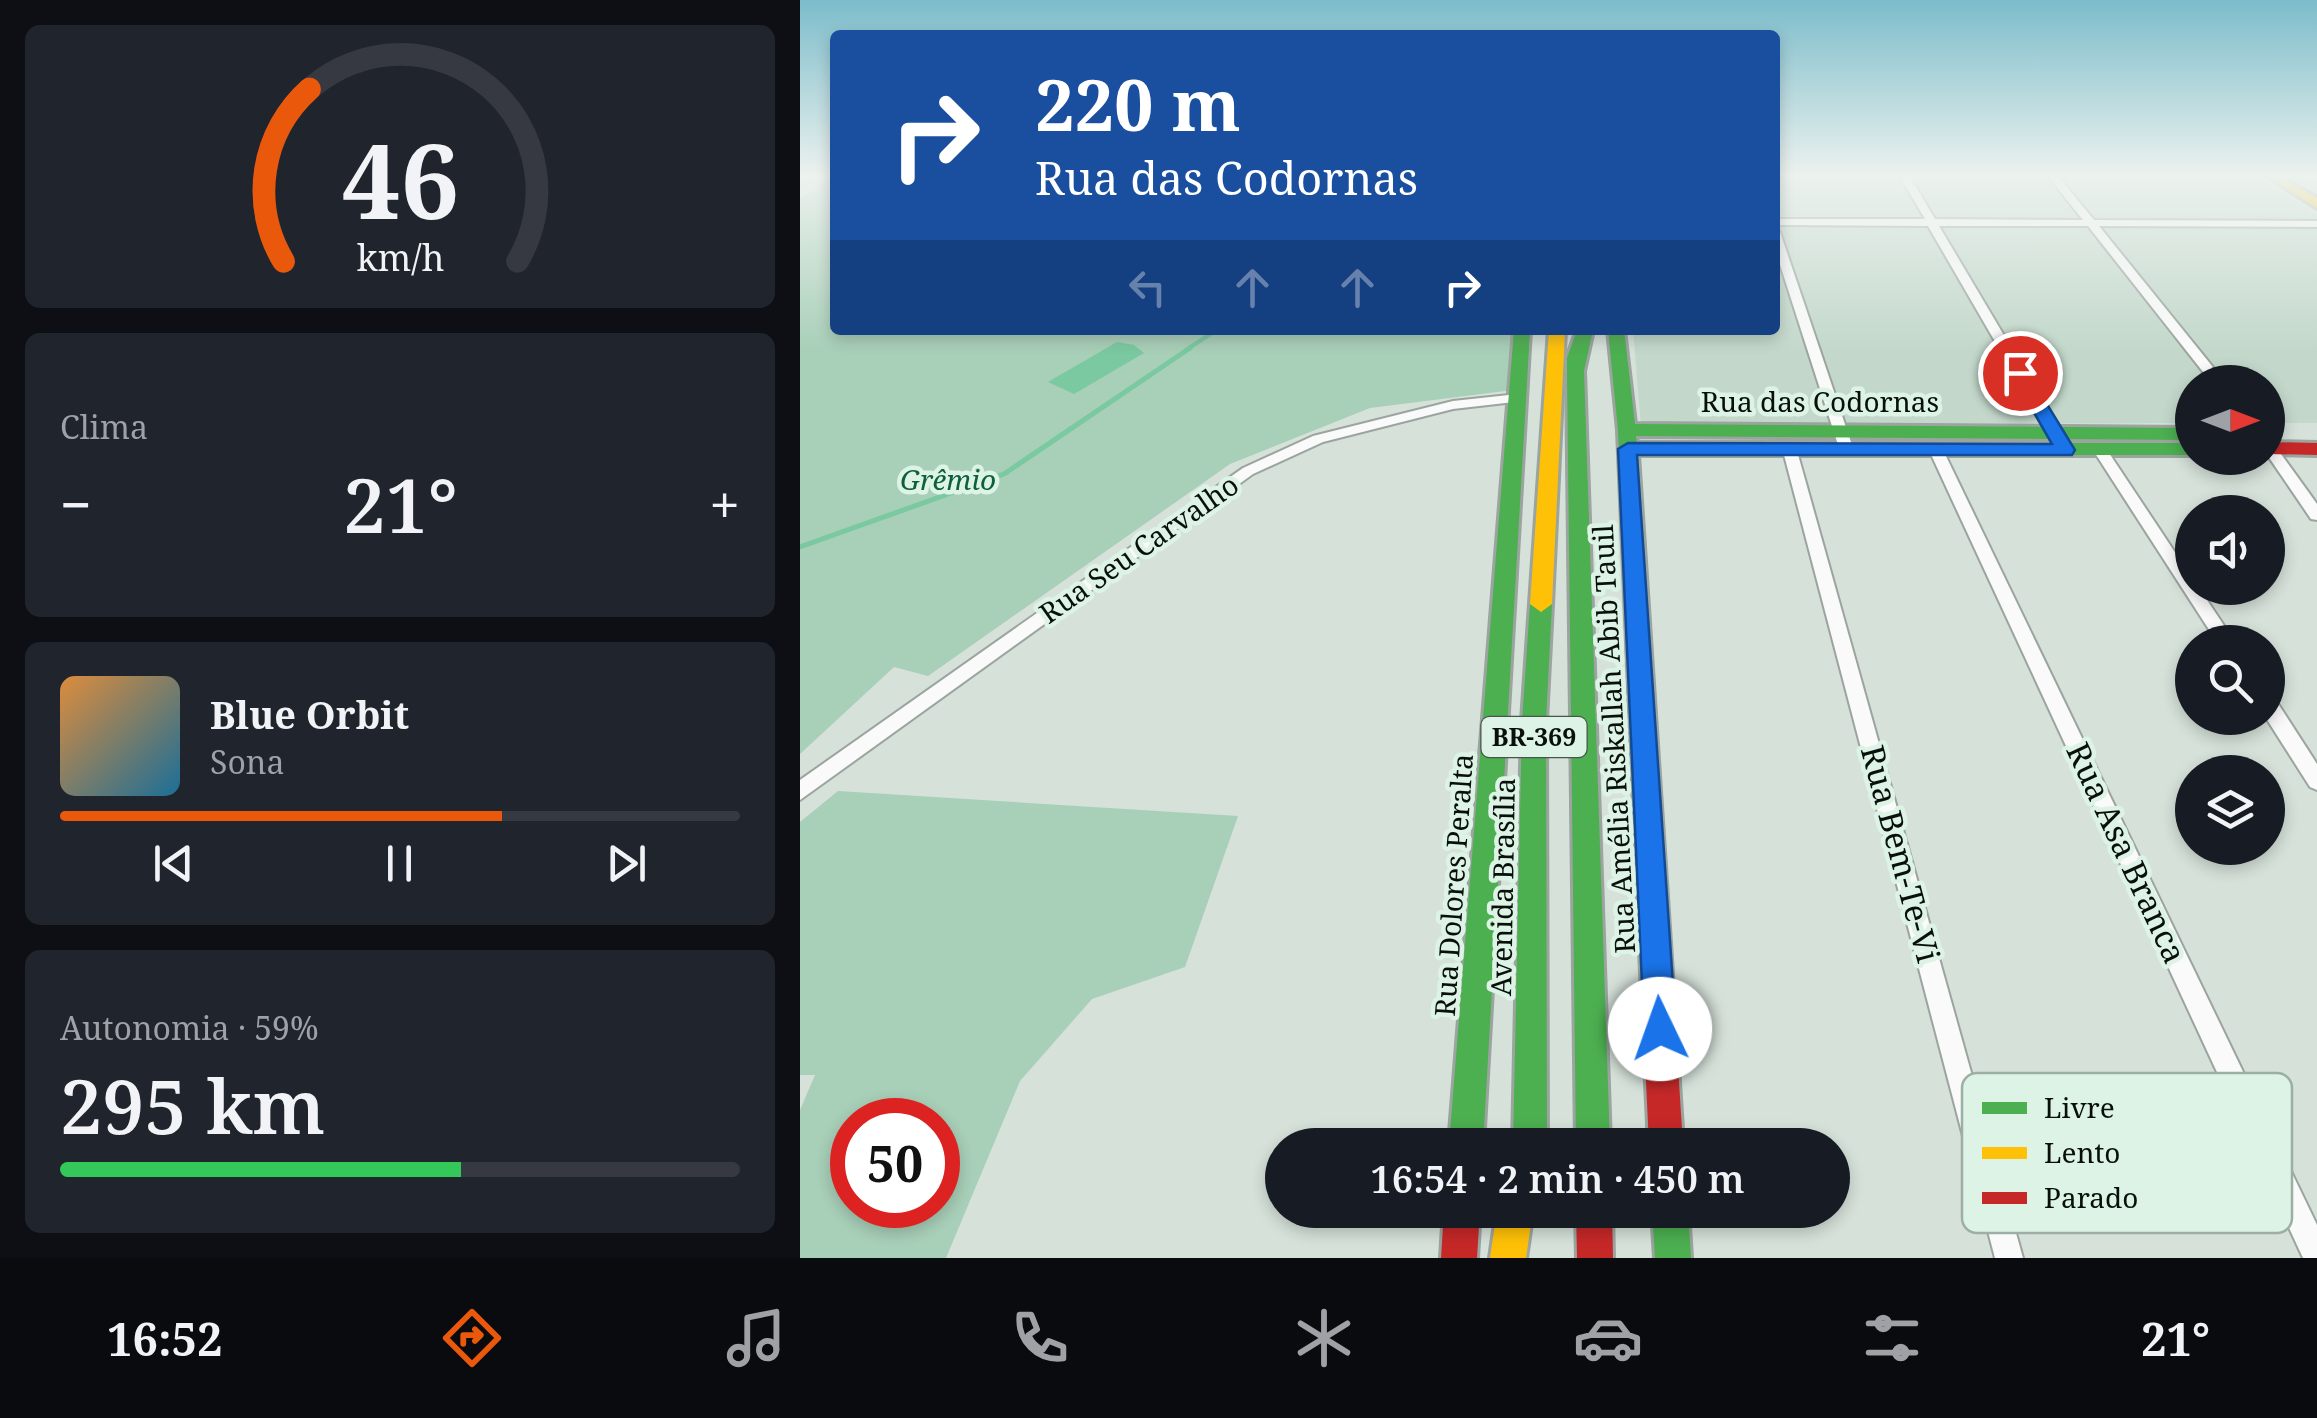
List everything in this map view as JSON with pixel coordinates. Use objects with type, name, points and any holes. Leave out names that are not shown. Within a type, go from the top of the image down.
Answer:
[{"type":"main road","name":"Rua Dolores Peralta","points":[[1467,1128],[1522,335]]},
{"type":"main road","name":"Avenida Brasília","points":[[1529,1128],[1534,721],[1556,335]]},
{"type":"main road","name":"BR-369","points":[[1575,335],[1592,1128]]},
{"type":"main road","points":[[1575,372],[1583,335]]},
{"type":"main road","name":"Rua Amélia Riskallah Abib Tauil","points":[[1616,335],[1627,440],[1665,1128]]},
{"type":"main road","points":[[2285,434],[2317,434]]},
{"type":"main road","name":"Rua das Codornas","points":[[1627,440],[2060,442],[2175,436]]},
{"type":"main road","name":"Rua das Codornas","points":[[1627,440],[1790,451],[1844,441],[1936,450],[2060,442],[2100,450],[2125,441],[2175,447]]},
{"type":"main road","points":[[2285,448],[2317,449]]},
{"type":"main road","points":[[1459,1258],[1461,1228]]},
{"type":"main road","points":[[1508,1258],[1512,1228]]},
{"type":"main road","points":[[1526,1258],[1527,1228]]},
{"type":"main road","points":[[1594,1228],[1595,1258]]},
{"type":"main road","points":[[1671,1228],[1673,1258]]},
{"type":"street","points":[[1938,234],[2060,442]]},
{"type":"street","points":[[2100,234],[2205,365]]},
{"type":"street","points":[[1780,247],[1844,441]]},
{"type":"street","name":"Rua Seu Carvalho","points":[[800,791],[1248,471],[1318,438],[1453,405],[1518,398]]},
{"type":"street","name":"Rua Asa Branca","points":[[1936,450],[2230,1073]]},
{"type":"street","points":[[2100,450],[2215,625]]},
{"type":"street","name":"Rua Bem-Te-Vi","points":[[1790,451],[1962,1085]]},
{"type":"street","points":[[2285,471],[2317,515]]},
{"type":"street","points":[[2285,732],[2317,781]]},
{"type":"street","name":"Rua Asa Branca","points":[[2292,1203],[2317,1256]]},
{"type":"street","name":"Rua Bem-Te-Vi","points":[[2002,1233],[2009,1258]]},
{"type":"shaded area","points":[[1780,234],[2317,234],[2317,423],[2285,423],[2285,365],[2175,365],[2175,423],[1641,425],[1633,335],[1780,335]]},
{"type":"shaded area","points":[[1117,342],[1134,345],[1144,353],[1074,394],[1048,382]]},
{"type":"green space","name":"Grêmio","points":[[800,234],[830,234],[830,335],[1517,335],[1513,390],[1370,408],[1230,464],[928,676],[894,667],[800,754]]},
{"type":"green space","points":[[838,791],[1238,816],[1185,967],[1092,999],[1020,1081],[960,1225],[960,1098],[830,1098],[830,1228],[959,1228],[946,1258],[800,1258],[800,1110],[815,1075],[800,1075],[800,822]]},
{"type":"waterway","points":[[1186,350],[1209,335]]},
{"type":"waterway","points":[[800,547],[1004,474],[1190,348]]},
{"type":"traffic: fast","points":[[1467,1128],[1522,335]]},
{"type":"traffic: fast","points":[[1575,372],[1584,335]]},
{"type":"traffic: fast","points":[[1617,335],[1627,430],[1659,1019]]},
{"type":"traffic: fast","points":[[1575,358],[1593,1128]]},
{"type":"traffic: fast","points":[[1627,430],[2175,434]]},
{"type":"traffic: fast","points":[[1627,449],[2175,449]]},
{"type":"traffic: fast","points":[[1530,1128],[1534,721],[1541,604]]},
{"type":"traffic: fast","points":[[1671,1228],[1673,1258]]},
{"type":"traffic: slow","points":[[1541,604],[1557,335]]},
{"type":"traffic: slow","points":[[1508,1258],[1512,1228]]},
{"type":"traffic: jam","points":[[2285,448],[2317,449]]},
{"type":"traffic: jam","points":[[1659,1019],[1665,1128]]},
{"type":"traffic: jam","points":[[1459,1258],[1461,1228]]},
{"type":"traffic: jam","points":[[1594,1228],[1595,1258]]},
{"type":"route","points":[[1660,1029],[1628,449],[2065,450],[2020,373]]}]
